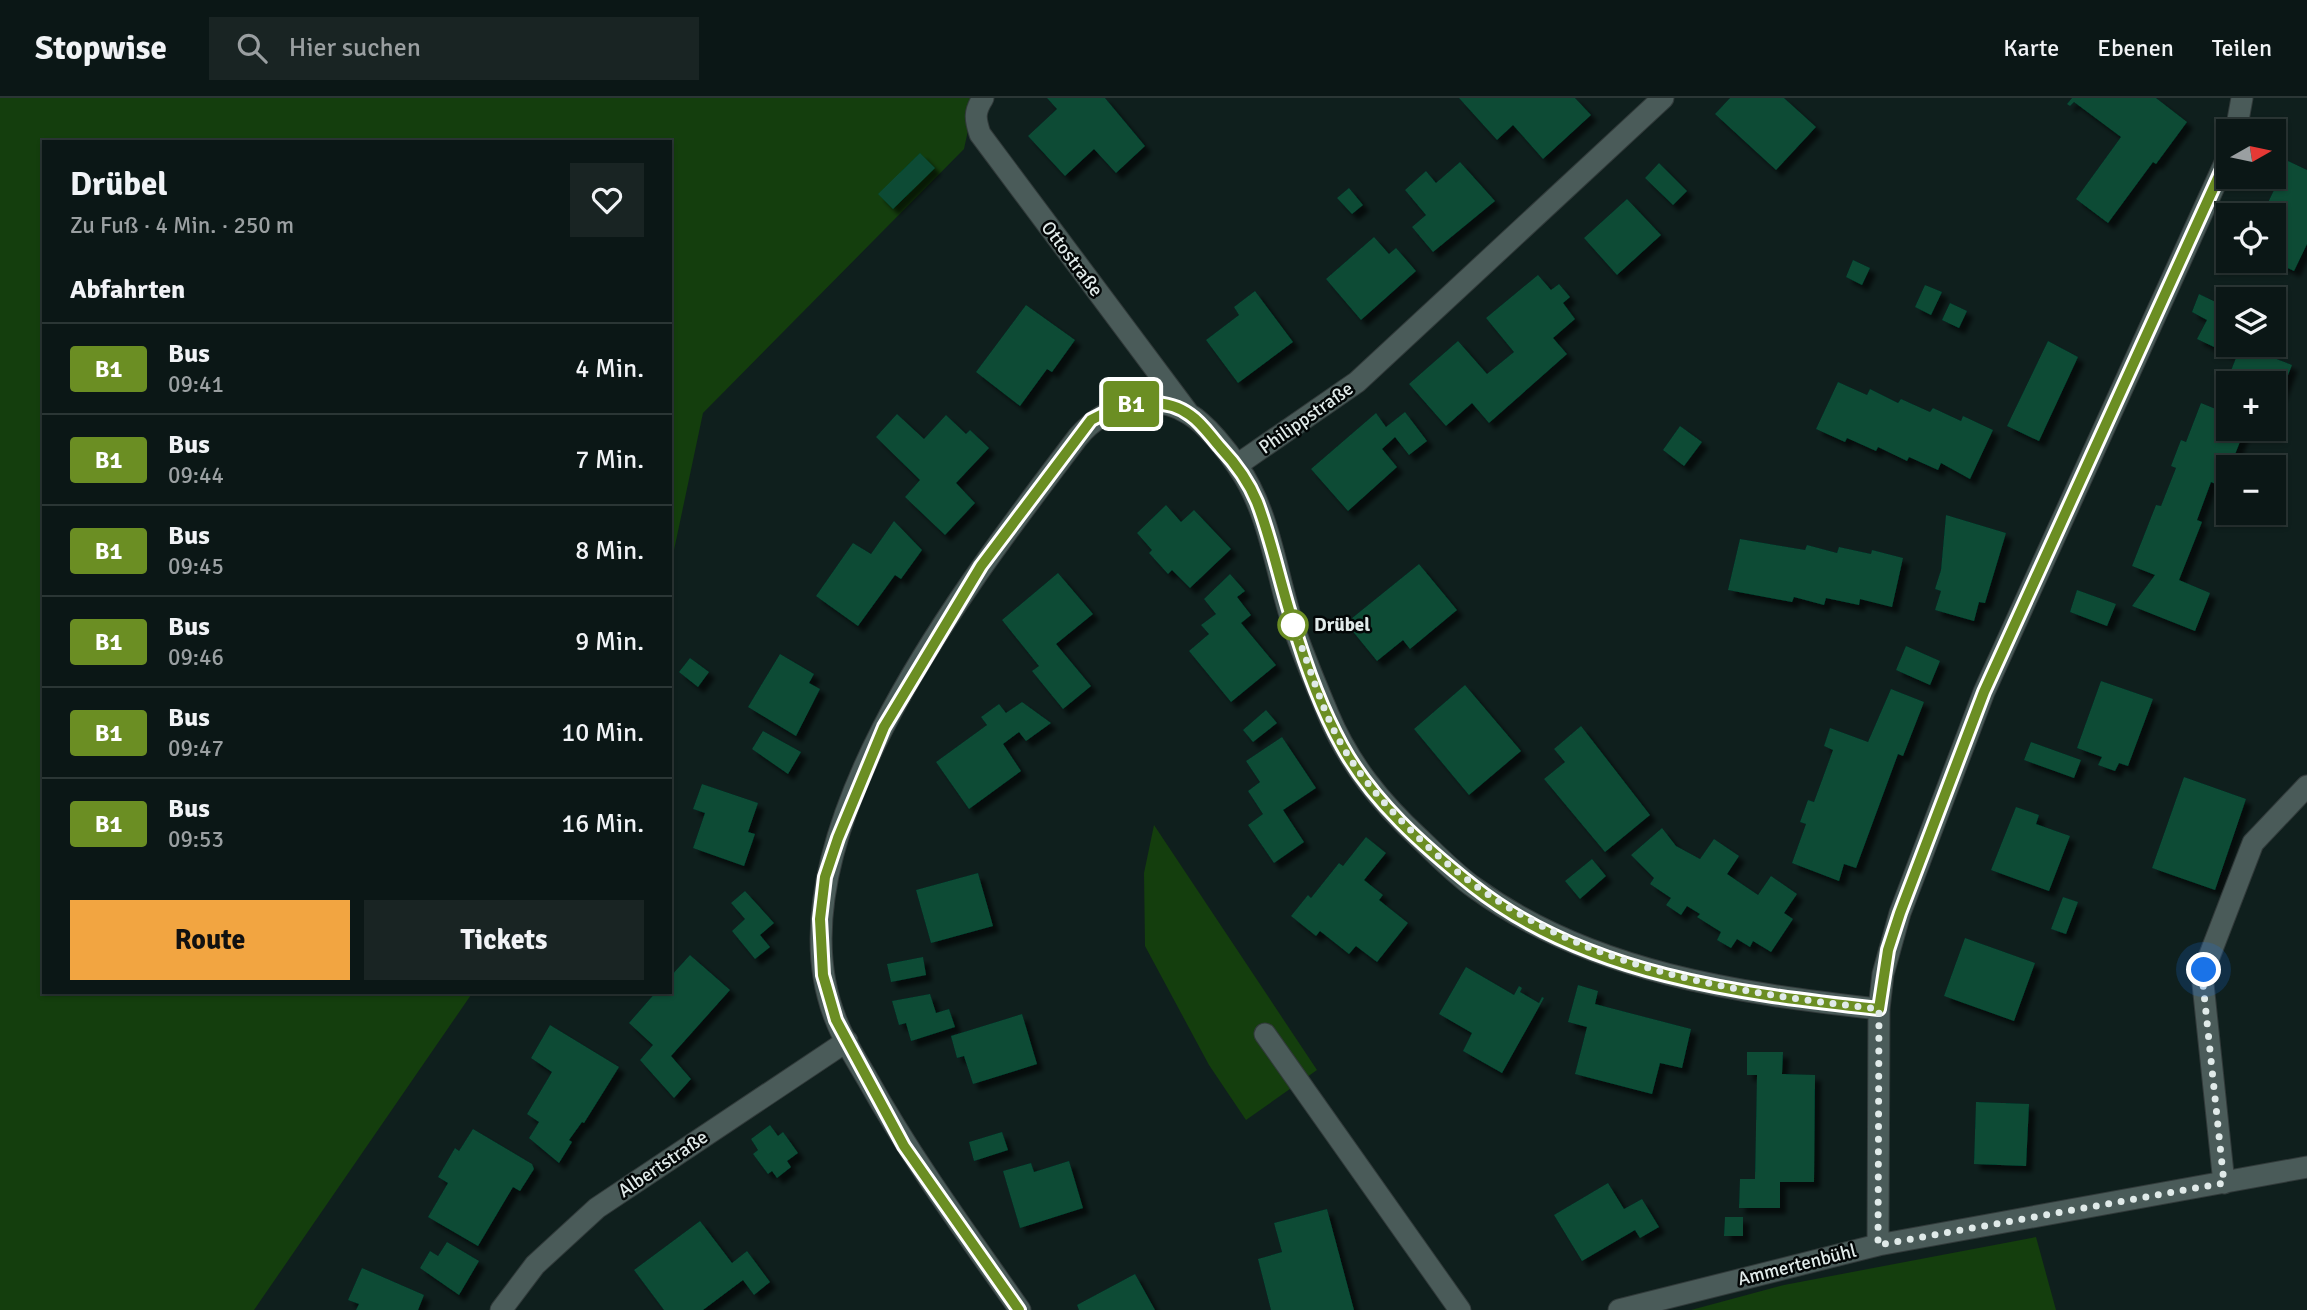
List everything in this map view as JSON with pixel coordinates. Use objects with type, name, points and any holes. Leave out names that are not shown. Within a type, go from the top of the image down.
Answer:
[{"type":"street","name":"Ottostraße","points":[[983,98],[975,119],[980,134],[1189,414]]},
{"type":"street","name":"Philippstraße","points":[[1189,414],[1237,465],[1357,382],[1663,98]]},
{"type":"street","points":[[2238,119],[2242,98]]},
{"type":"street","points":[[1878,1245],[1879,1009],[1888,950],[1984,692],[2216,182]]},
{"type":"street","points":[[1020,1310],[904,1146],[836,1020],[823,975],[820,919],[825,877],[838,838],[884,727],[981,566],[1091,420],[1117,407],[1137,403],[1189,414]]},
{"type":"street","points":[[1237,465],[1257,502],[1293,625],[1342,745],[1374,793],[1474,887],[1544,930],[1604,955],[1648,969],[1739,990],[1879,1009]]},
{"type":"street","points":[[2224,1183],[2203,984],[2204,970],[2253,843],[2307,786]]},
{"type":"street","points":[[1265,1034],[1460,1310]]},
{"type":"street","name":"Albertstraße","points":[[501,1310],[535,1265],[597,1208],[846,1041]]},
{"type":"street","name":"Ammertenbühl","points":[[1619,1310],[1878,1245],[2307,1167]]},
{"type":"green space","points":[[0,98],[975,98],[964,149],[703,413],[672,560],[672,140],[42,140],[42,994],[472,994],[254,1310],[0,1310]]},
{"type":"green space","points":[[1154,825],[1317,1070],[1246,1120],[1209,1065],[1145,946],[1144,873]]},
{"type":"green space","points":[[2036,1237],[2056,1310],[1691,1310],[1784,1285]]},
{"type":"building","points":[[1047,98],[1105,98],[1145,146],[1116,173],[1094,149],[1065,176],[1028,136],[1057,109]]},
{"type":"building","points":[[1459,98],[1575,98],[1591,115],[1543,159],[1513,125],[1497,140]]},
{"type":"building","points":[[1730,98],[1784,98],[1816,127],[1776,170],[1715,114]]},
{"type":"building","points":[[2072,98],[2156,98],[2187,122],[2156,164],[2153,162],[2108,223],[2076,199],[2121,137],[2074,102],[2070,106],[2067,104]]},
{"type":"building","points":[[920,153],[935,168],[893,209],[878,194]]},
{"type":"building","points":[[2288,161],[2307,170],[2307,244],[2294,271],[2286,267],[2286,203],[2268,203],[2275,189],[2286,189]]},
{"type":"building","points":[[1460,162],[1495,201],[1433,252],[1412,227],[1426,215],[1405,190],[1426,171],[1436,183]]},
{"type":"building","points":[[1659,163],[1687,191],[1673,205],[1645,178]]},
{"type":"building","points":[[1349,188],[1363,205],[1352,214],[1337,198]]},
{"type":"building","points":[[1627,199],[1661,235],[1617,275],[1584,238]]},
{"type":"building","points":[[1374,237],[1389,254],[1396,248],[1416,271],[1361,320],[1326,279]]},
{"type":"building","points":[[1853,260],[1870,268],[1862,285],[1846,277]]},
{"type":"building","points":[[1538,275],[1551,290],[1559,284],[1570,297],[1563,303],[1575,319],[1553,338],[1567,354],[1489,423],[1472,403],[1446,426],[1409,384],[1458,341],[1487,374],[1514,352],[1486,318]]},
{"type":"building","points":[[1925,285],[1942,292],[1931,315],[1915,307]]},
{"type":"building","points":[[1255,291],[1293,342],[1238,383],[1206,340],[1239,315],[1234,307]]},
{"type":"building","points":[[2199,294],[2216,302],[2216,348],[2197,339],[2207,320],[2192,312]]},
{"type":"building","points":[[1950,303],[1967,311],[1959,328],[1942,320]]},
{"type":"building","points":[[1026,305],[1075,340],[1052,372],[1047,369],[1020,406],[976,372]]},
{"type":"building","points":[[2048,341],[2078,357],[2039,441],[2007,426]]},
{"type":"building","points":[[2236,357],[2271,357],[2292,365],[2286,380],[2286,371],[2231,371]]},
{"type":"building","points":[[1838,382],[1867,395],[1870,389],[1898,403],[1901,399],[1930,412],[1933,408],[1961,421],[1963,416],[1993,430],[1970,479],[1941,463],[1938,470],[1909,457],[1907,461],[1878,447],[1876,451],[1847,438],[1845,442],[1816,429]]},
{"type":"building","points":[[2201,403],[2216,409],[2216,441],[2240,441],[2235,455],[2216,455],[2216,484],[2211,482],[2197,520],[2202,522],[2179,580],[2210,593],[2195,631],[2132,606],[2155,575],[2132,566],[2156,505],[2161,506],[2176,468],[2171,466],[2181,440],[2186,442]]},
{"type":"building","points":[[1405,412],[1427,441],[1409,455],[1395,437],[1382,449],[1397,467],[1348,511],[1311,469],[1376,413],[1386,427]]},
{"type":"building","points":[[897,414],[924,439],[946,415],[966,434],[970,430],[989,448],[956,483],[975,503],[945,535],[905,497],[920,480],[876,437]]},
{"type":"building","points":[[1680,426],[1702,442],[1684,466],[1663,450]]},
{"type":"building","points":[[1166,505],[1181,522],[1194,510],[1231,549],[1190,588],[1172,570],[1168,574],[1149,553],[1152,550],[1137,533]]},
{"type":"building","points":[[1946,515],[2006,533],[1985,603],[1979,602],[1974,621],[1935,610],[1941,591],[1935,589],[1941,570]]},
{"type":"building","points":[[894,521],[922,550],[901,579],[895,575],[858,626],[816,596],[853,543],[871,554]]},
{"type":"building","points":[[1740,539],[1805,550],[1807,545],[1837,553],[1839,547],[1871,554],[1872,550],[1903,558],[1892,607],[1860,599],[1859,605],[1826,598],[1824,605],[1794,597],[1792,602],[1728,590]]},
{"type":"building","points":[[1419,564],[1457,610],[1410,649],[1403,640],[1377,661],[1346,623]]},
{"type":"building","points":[[1058,573],[1093,614],[1056,644],[1091,686],[1063,709],[1032,671],[1039,666],[1002,620]]},
{"type":"building","points":[[1230,574],[1245,591],[1237,597],[1251,615],[1241,623],[1276,665],[1231,702],[1189,651],[1209,634],[1201,625],[1216,614],[1204,599]]},
{"type":"building","points":[[2077,590],[2116,604],[2107,626],[2070,612]]},
{"type":"building","points":[[1906,646],[1940,661],[1930,685],[1896,670]]},
{"type":"building","points":[[780,654],[814,674],[809,683],[820,689],[796,736],[748,707]]},
{"type":"building","points":[[690,658],[709,672],[698,687],[679,672]]},
{"type":"building","points":[[2101,681],[2153,699],[2128,766],[2119,763],[2115,771],[2098,765],[2102,757],[2077,748]]},
{"type":"building","points":[[1465,685],[1521,751],[1469,795],[1414,729]]},
{"type":"building","points":[[1891,689],[1924,702],[1903,756],[1898,754],[1856,868],[1844,864],[1839,881],[1792,863],[1806,824],[1800,822],[1808,800],[1814,802],[1833,750],[1824,746],[1830,728],[1868,742]]},
{"type":"building","points":[[1022,702],[1051,723],[1026,741],[1019,732],[1003,744],[1021,771],[969,809],[936,762],[987,725],[981,717],[999,704],[1006,713]]},
{"type":"building","points":[[1266,710],[1277,723],[1253,742],[1243,730]]},
{"type":"building","points":[[1581,726],[1650,815],[1605,852],[1544,779],[1565,762],[1554,749]]},
{"type":"building","points":[[763,731],[801,752],[788,774],[752,749]]},
{"type":"building","points":[[1282,737],[1316,788],[1283,810],[1304,842],[1274,863],[1248,825],[1263,814],[1248,791],[1260,782],[1246,761]]},
{"type":"building","points":[[2031,742],[2081,760],[2074,778],[2024,760]]},
{"type":"building","points":[[2184,777],[2246,799],[2215,890],[2152,868]]},
{"type":"building","points":[[702,784],[758,803],[748,832],[755,834],[744,866],[693,848],[705,813],[693,809]]},
{"type":"building","points":[[2016,807],[2039,815],[2036,824],[2070,836],[2049,891],[1991,870]]},
{"type":"building","points":[[1662,828],[1676,846],[1700,859],[1714,839],[1739,856],[1727,874],[1758,895],[1771,876],[1797,894],[1784,913],[1793,919],[1771,952],[1753,941],[1750,947],[1737,939],[1731,948],[1717,940],[1721,932],[1697,917],[1700,914],[1687,906],[1681,915],[1666,905],[1671,898],[1650,884],[1654,878],[1631,855]]},
{"type":"building","points":[[1366,837],[1386,853],[1364,880],[1383,895],[1379,900],[1408,923],[1377,962],[1356,946],[1349,954],[1320,931],[1316,936],[1291,916],[1308,895],[1311,898],[1339,863],[1343,866]]},
{"type":"building","points":[[1592,859],[1606,876],[1580,899],[1565,881]]},
{"type":"building","points":[[978,873],[993,926],[931,943],[916,890]]},
{"type":"building","points":[[745,891],[774,923],[760,935],[770,947],[755,959],[732,931],[745,919],[731,903]]},
{"type":"building","points":[[2063,897],[2078,902],[2066,934],[2051,929]]},
{"type":"building","points":[[1965,938],[2035,963],[2014,1021],[1944,996]]},
{"type":"building","points":[[690,955],[730,990],[671,1056],[691,1079],[674,1098],[640,1060],[653,1045],[629,1023],[654,994],[672,994],[672,975]]},
{"type":"building","points":[[923,957],[926,975],[891,982],[887,964]]},
{"type":"building","points":[[1466,967],[1514,995],[1519,986],[1522,988],[1520,992],[1539,1003],[1542,997],[1544,998],[1502,1073],[1463,1051],[1472,1033],[1439,1014]]},
{"type":"building","points":[[1578,985],[1598,991],[1595,1004],[1691,1029],[1682,1068],[1660,1063],[1652,1094],[1575,1074],[1587,1027],[1568,1022]]},
{"type":"building","points":[[930,994],[936,1013],[949,1009],[955,1027],[911,1041],[906,1023],[899,1025],[892,1001]]},
{"type":"building","points":[[1022,1014],[1037,1064],[973,1084],[964,1056],[957,1058],[951,1036]]},
{"type":"building","points":[[550,1025],[619,1067],[584,1123],[582,1122],[569,1140],[572,1142],[559,1163],[529,1138],[539,1122],[527,1114],[552,1072],[531,1058]]},
{"type":"building","points":[[1747,1052],[1783,1052],[1782,1074],[1815,1075],[1814,1182],[1780,1182],[1780,1208],[1739,1208],[1740,1179],[1755,1179],[1757,1075],[1747,1075]]},
{"type":"building","points":[[1976,1102],[2029,1104],[2026,1166],[1974,1164]]},
{"type":"building","points":[[770,1125],[778,1136],[783,1132],[798,1153],[787,1161],[791,1167],[777,1178],[772,1171],[768,1174],[753,1154],[758,1150],[751,1139]]},
{"type":"building","points":[[473,1129],[532,1164],[534,1169],[520,1191],[513,1187],[478,1246],[428,1217],[448,1183],[438,1177],[455,1148],[459,1151]]},
{"type":"building","points":[[1002,1132],[1008,1150],[974,1161],[969,1142]]},
{"type":"building","points":[[1069,1161],[1083,1208],[1020,1228],[1003,1171],[1031,1163],[1034,1172]]},
{"type":"building","points":[[1608,1183],[1624,1209],[1642,1199],[1659,1227],[1640,1238],[1635,1230],[1582,1261],[1554,1215]]},
{"type":"building","points":[[1327,1209],[1354,1310],[1271,1310],[1258,1259],[1282,1252],[1274,1223]]},
{"type":"building","points":[[1725,1217],[1743,1217],[1743,1236],[1724,1236]]},
{"type":"building","points":[[700,1221],[732,1263],[747,1251],[770,1282],[754,1295],[743,1280],[703,1310],[664,1310],[634,1270]]},
{"type":"building","points":[[447,1242],[479,1261],[459,1295],[420,1268],[430,1251],[438,1256]]},
{"type":"building","points":[[362,1268],[424,1295],[418,1310],[356,1310],[359,1304],[348,1300]]},
{"type":"building","points":[[1135,1274],[1155,1310],[1079,1310],[1077,1305]]},
{"type":"bus line","name":"B1","points":[[1019,1310],[904,1146],[846,1041],[836,1020],[823,975],[820,919],[825,877],[838,838],[858,784],[884,727],[981,566],[1091,420],[1117,407],[1137,403],[1176,409],[1189,414],[1237,465],[1257,502],[1293,625],[1342,745],[1374,793],[1440,858],[1474,887],[1544,930],[1604,955],[1648,969],[1739,990],[1879,1009],[1888,950],[1900,913],[1984,692],[2216,184]]},
{"type":"place","name":"Drübel","points":[[1293,625]]},
{"type":"route","points":[[1293,625],[1335,730],[1359,772],[1374,793],[1398,818],[1474,887],[1544,930],[1604,955],[1648,969],[1739,990],[1879,1009],[1876,1065],[1878,1245],[2224,1183],[2203,984],[2204,970]]}]
